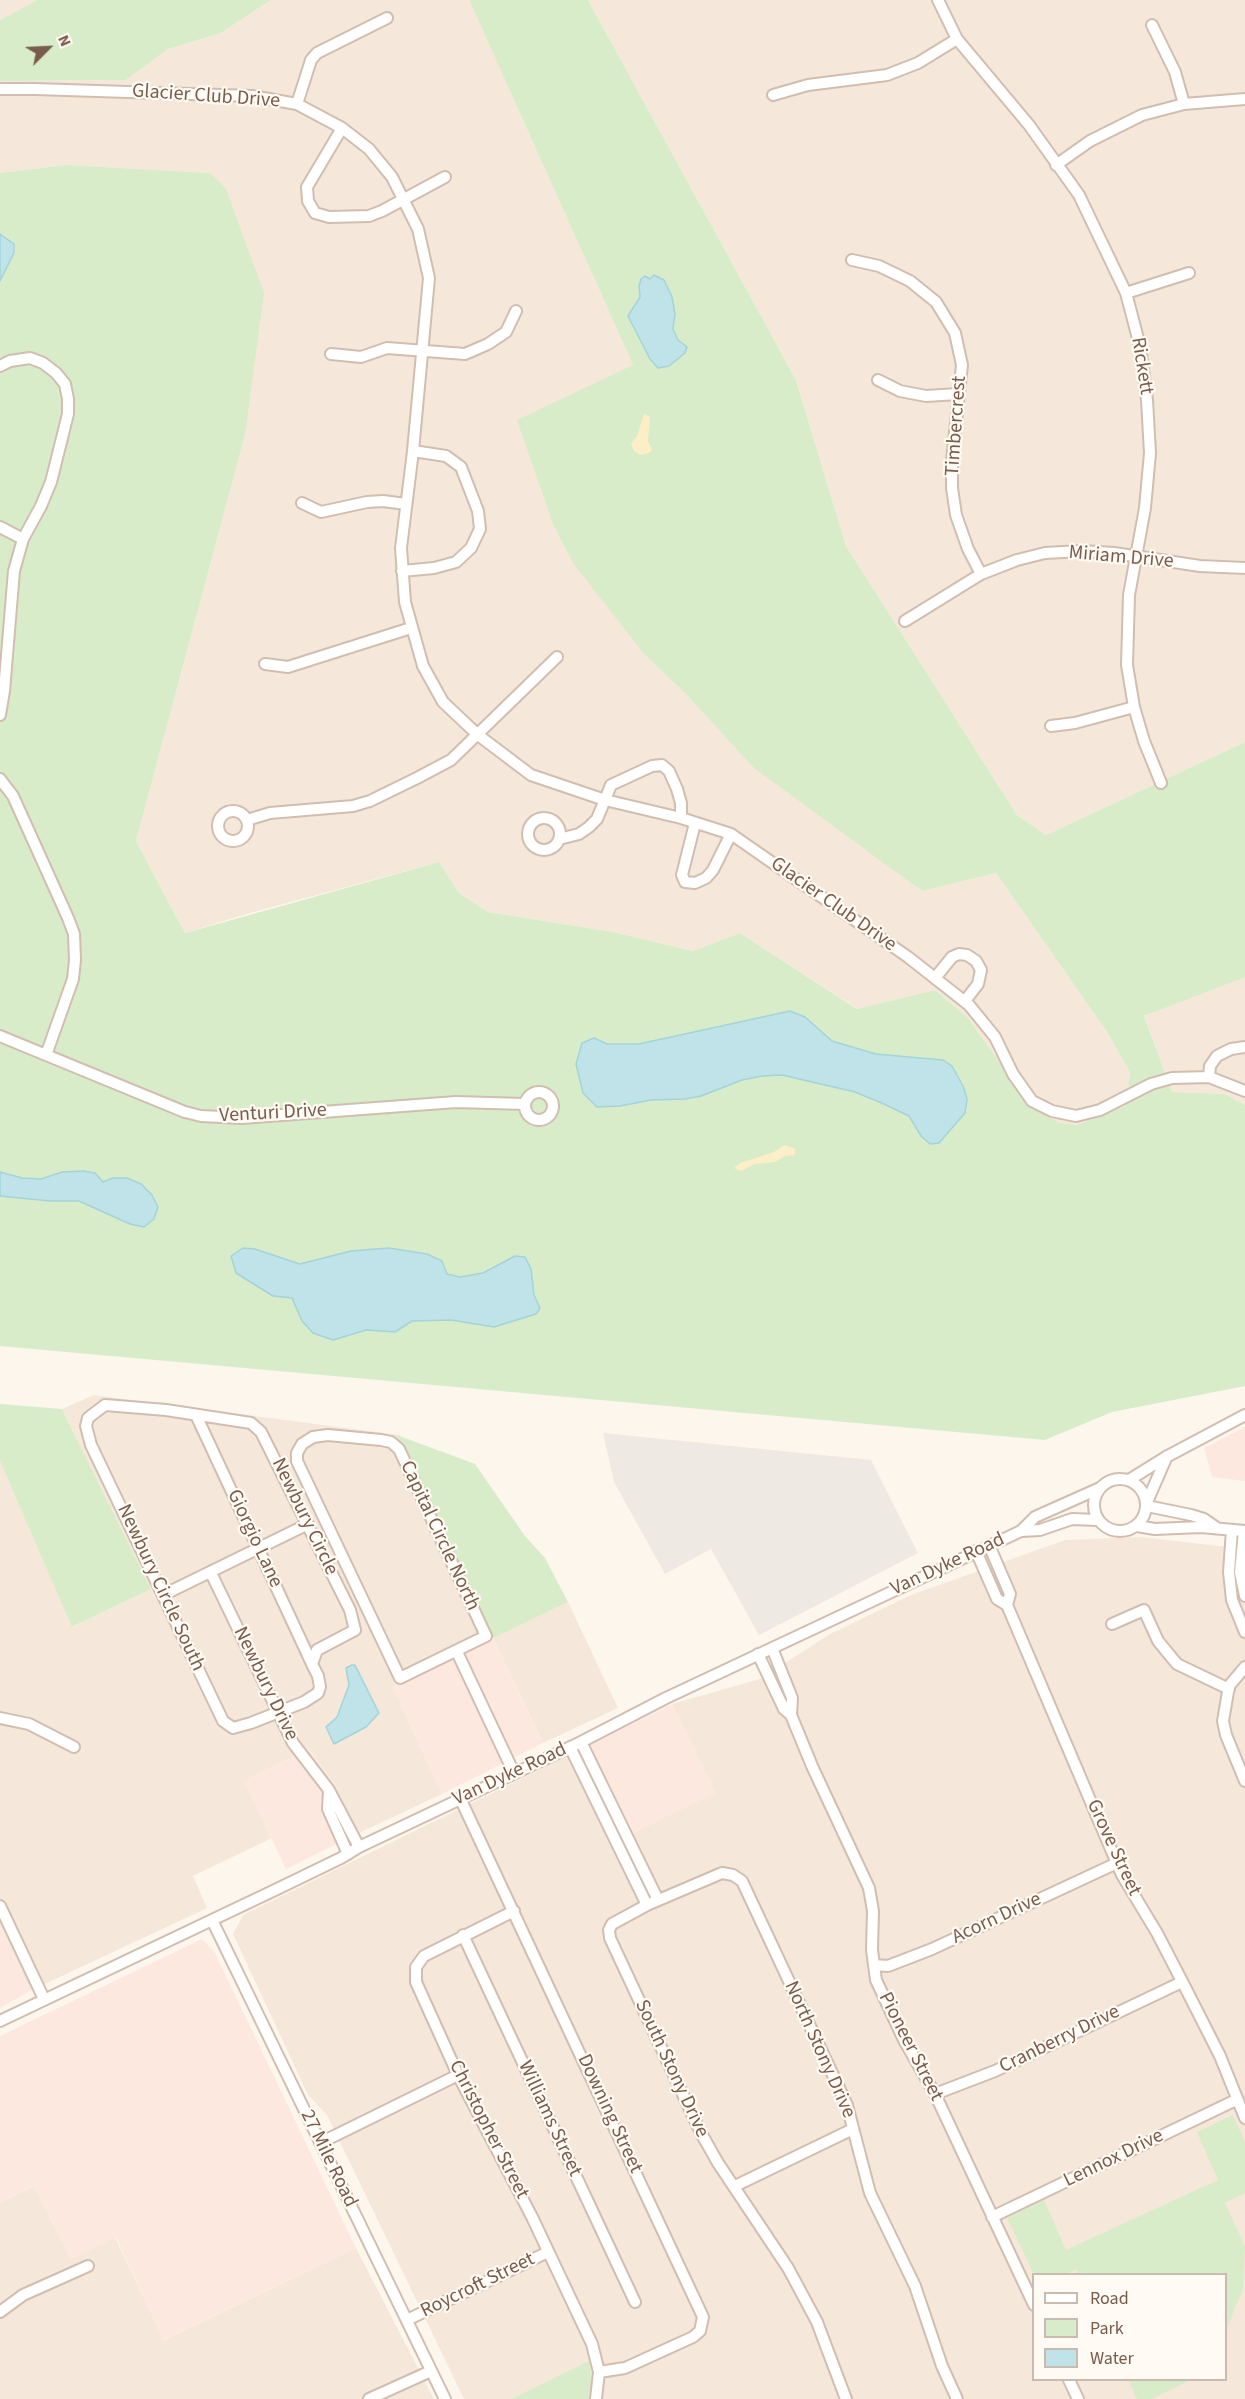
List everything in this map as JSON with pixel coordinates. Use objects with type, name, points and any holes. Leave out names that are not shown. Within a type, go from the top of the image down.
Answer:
[{"type":"street","name":"Rickett","points":[[938,0],[957,39],[1029,124],[1079,195],[1126,293],[1140,346],[1147,400],[1150,453],[1145,508],[1129,595],[1126,632],[1127,665],[1134,707],[1144,741],[1161,783]]},
{"type":"street","points":[[297,104],[311,60],[317,53],[387,18]]},
{"type":"street","points":[[1152,25],[1175,72],[1184,104]]},
{"type":"street","points":[[773,95],[808,85],[887,75],[918,63],[957,39]]},
{"type":"street","name":"Glacier Club Drive","points":[[0,90],[35,89],[252,96],[297,104],[342,128],[369,149],[392,177],[418,229],[429,278],[413,451],[401,548],[405,602],[423,666],[443,702],[477,735],[531,775],[605,800],[681,818],[731,834],[965,1001],[995,1037],[1013,1074],[1032,1101],[1052,1111],[1076,1116],[1100,1110],[1151,1084],[1164,1080],[1209,1077],[1245,1091]]},
{"type":"street","points":[[1056,165],[1090,141],[1142,115],[1184,104],[1245,99]]},
{"type":"street","points":[[342,128],[312,174],[307,187],[308,201],[315,213],[329,217],[369,216],[382,212],[445,177]]},
{"type":"street","name":"Timbercrest","points":[[852,260],[879,266],[910,281],[936,302],[955,333],[962,365],[952,488],[956,515],[968,549],[981,574]]},
{"type":"street","points":[[1126,293],[1189,273]]},
{"type":"street","points":[[331,354],[362,357],[387,348],[465,354],[488,344],[506,332],[516,311]]},
{"type":"street","points":[[0,366],[9,361],[30,358],[43,363],[64,384],[68,399],[68,414],[51,482],[41,507],[23,539],[14,571],[0,716]]},
{"type":"street","points":[[878,380],[900,391],[926,396],[958,394]]},
{"type":"street","points":[[402,571],[434,568],[456,562],[471,548],[480,529],[478,511],[461,467],[446,456],[413,451]]},
{"type":"street","points":[[302,503],[321,512],[383,501],[406,504]]},
{"type":"street","points":[[0,527],[23,539]]},
{"type":"street","name":"Miriam Drive","points":[[905,621],[981,574],[1017,560],[1045,553],[1082,551],[1200,566],[1245,568]]},
{"type":"street","points":[[265,664],[288,667],[411,628]]},
{"type":"street","points":[[247,820],[270,813],[353,806],[370,801],[451,760],[556,657]]},
{"type":"street","points":[[1051,726],[1075,723],[1134,707]]},
{"type":"street","points":[[559,839],[579,834],[597,819],[611,785],[652,766],[662,765],[669,771],[681,803],[681,818]]},
{"type":"street","points":[[0,779],[13,796],[74,934],[73,979],[46,1055]]},
{"type":"street","points":[[696,823],[682,875],[685,882],[695,883],[706,878],[713,870],[731,834]]},
{"type":"street","points":[[935,978],[952,957],[967,954],[976,960],[981,970],[978,984],[965,1001]]},
{"type":"street","name":"Venturi Drive","points":[[0,1036],[185,1112],[201,1116],[242,1118],[456,1102],[525,1104]]},
{"type":"street","points":[[1209,1077],[1210,1066],[1217,1056],[1231,1049],[1245,1047]]},
{"type":"street","name":"Newbury Circle","points":[[105,1405],[251,1423],[261,1432],[308,1524],[350,1610],[356,1630]]},
{"type":"street","name":"Newbury Circle South","points":[[105,1405],[88,1418],[86,1426],[91,1445],[223,1721],[233,1728],[279,1713]]},
{"type":"street","name":"Giorgio Lane","points":[[196,1415],[312,1664]]},
{"type":"street","points":[[1129,1480],[1168,1456],[1245,1415]]},
{"type":"street","name":"Capital Circle North","points":[[374,1622],[297,1461],[297,1453],[302,1444],[313,1437],[328,1435],[391,1442],[399,1449],[486,1636],[457,1652]]},
{"type":"street","points":[[1137,1526],[1143,1519],[1147,1504],[1168,1456]]},
{"type":"street","points":[[1147,1504],[1139,1486],[1129,1480],[1114,1479],[1100,1488],[1094,1503],[1098,1520],[1104,1526],[1120,1532],[1137,1526],[1155,1529],[1217,1528],[1245,1531],[1240,1572],[1245,1596]]},
{"type":"street","name":"Van Dyke Road","points":[[1021,1531],[1035,1517],[1100,1488]]},
{"type":"street","points":[[1147,1504],[1204,1519],[1217,1528]]},
{"type":"street","name":"Van Dyke Road","points":[[0,2021],[460,1798],[581,1742],[758,1654],[989,1545],[1021,1531],[1040,1530],[1072,1519],[1098,1520]]},
{"type":"street","points":[[163,1595],[308,1524]]},
{"type":"street","points":[[1232,1530],[1229,1572],[1232,1600],[1245,1632]]},
{"type":"street","name":"Grove Street","points":[[989,1545],[1010,1594],[1007,1605]]},
{"type":"street","name":"Grove Street","points":[[976,1551],[997,1599],[1007,1605],[1117,1863],[1220,2056],[1245,2118]]},
{"type":"street","name":"Newbury Drive","points":[[211,1573],[293,1743],[329,1790],[359,1847]]},
{"type":"street","points":[[1112,1624],[1144,1610],[1158,1641],[1177,1664],[1229,1689]]},
{"type":"street","points":[[279,1713],[318,1693],[320,1687],[318,1676],[312,1664],[317,1650],[374,1622],[400,1678],[457,1652],[514,1773]]},
{"type":"street","name":"Pioneer Street","points":[[772,1648],[792,1698],[791,1715],[812,1766],[869,1888],[873,1911],[876,1980],[904,2040],[935,2094],[1032,2301]]},
{"type":"street","name":"Pioneer Street","points":[[758,1654],[784,1709],[791,1715]]},
{"type":"street","points":[[1245,1667],[1229,1689],[1224,1705],[1224,1729],[1245,1781]]},
{"type":"street","points":[[0,1718],[29,1724],[74,1747]]},
{"type":"street","points":[[570,1747],[647,1905],[658,1900],[581,1742]]},
{"type":"street","points":[[329,1790],[328,1809],[348,1854]]},
{"type":"street","name":"Downing Street","points":[[460,1798],[703,2317],[700,2331],[693,2337],[625,2368],[599,2372]]},
{"type":"street","name":"Acorn Drive","points":[[874,1965],[888,1966],[932,1948],[1117,1863]]},
{"type":"street","name":"North Stony Drive","points":[[658,1900],[722,1873],[733,1875],[741,1881],[847,2105],[870,2193],[915,2286],[942,2366],[957,2399]]},
{"type":"street","name":"South Stony Drive","points":[[647,1905],[612,1924],[609,1930],[610,1938],[701,2133],[788,2268],[817,2322],[846,2399]]},
{"type":"street","points":[[0,1906],[44,1999]]},
{"type":"street","name":"Christopher Street","points":[[514,1911],[424,1956],[416,1967],[415,1974],[418,1990],[458,2075],[524,2200],[592,2344],[599,2372],[596,2399]]},
{"type":"street","name":"27 Mile Road","points":[[212,1920],[445,2399]]},
{"type":"street","name":"Williams Street","points":[[463,1935],[635,2302]]},
{"type":"street","name":"Cranberry Drive","points":[[935,2094],[995,2071],[1182,1982]]},
{"type":"street","points":[[320,2143],[458,2075]]},
{"type":"street","name":"Lennox Drive","points":[[992,2217],[1236,2100]]},
{"type":"street","points":[[735,2186],[853,2129]]},
{"type":"street","name":"Roycroft Street","points":[[407,2320],[548,2252]]},
{"type":"street","points":[[0,2312],[23,2295],[88,2266]]},
{"type":"street","points":[[369,2399],[431,2371]]},
{"type":"street","points":[[1070,2381],[1078,2399]]},
{"type":"shaded area","points":[[0,0],[37,0],[0,20]]},
{"type":"shaded area","points":[[271,0],[469,0],[633,365],[644,654],[688,696],[921,891],[996,873],[1107,1032],[1130,1072],[1126,1107],[1077,1125],[1059,1124],[1031,1106],[968,1018],[935,990],[858,1009],[740,933],[693,951],[613,932],[488,912],[459,893],[439,862],[185,933],[136,841],[245,435],[210,173],[66,165],[0,173],[0,81],[126,80],[168,49],[221,33]]},
{"type":"shaded area","points":[[588,0],[1245,0],[1245,742],[1046,835],[1017,815],[846,546],[796,380]]},
{"type":"shaded area","points":[[1245,975],[1245,1105],[1225,1094],[1172,1092],[1144,1016]]},
{"type":"shaded area","points":[[94,1395],[400,1435],[493,1637],[568,1602],[618,1708],[543,1743],[493,1638],[393,1687],[442,1794],[359,1833],[335,1785],[309,1749],[244,1781],[272,1838],[193,1876],[207,1908],[30,1991],[0,1925],[0,1461],[73,1627],[151,1589],[62,1409]]},
{"type":"shaded area","points":[[1245,1427],[1245,1481],[1212,1477],[1204,1448]]},
{"type":"shaded area","points":[[603,1433],[871,1460],[918,1553],[759,1635],[711,1549],[665,1574],[614,1482]]},
{"type":"shaded area","points":[[1141,1537],[1245,1549],[1245,2399],[464,2399],[327,2115],[308,2095],[233,1934],[243,1915],[588,1746],[633,1833],[715,1792],[672,1704],[760,1679],[830,1634],[911,1595],[1065,1540]]},
{"type":"shaded area","points":[[493,1638],[543,1743],[442,1794],[393,1687]]},
{"type":"shaded area","points":[[672,1704],[716,1793],[632,1833],[588,1746]]},
{"type":"shaded area","points":[[309,1749],[335,1785],[359,1833],[286,1869],[244,1781]]},
{"type":"shaded area","points":[[0,1925],[30,1991],[0,2008]]},
{"type":"shaded area","points":[[202,1939],[214,1951],[356,2248],[163,2340],[116,2237],[71,2259],[34,2186],[0,2203],[0,2036]]},
{"type":"shaded area","points":[[34,2186],[71,2259],[115,2237],[164,2340],[356,2248],[434,2399],[0,2399],[0,2203]]},
{"type":"green space","points":[[37,0],[271,0],[221,33],[168,49],[126,80],[0,81],[0,20]]},
{"type":"green space","points":[[469,0],[588,0],[796,380],[846,546],[1017,815],[1046,835],[1245,742],[1245,977],[1144,1016],[1172,1092],[1225,1094],[1245,1105],[1245,1386],[1112,1412],[1045,1440],[0,1346],[0,173],[66,165],[210,173],[226,189],[264,293],[245,435],[136,841],[185,933],[439,862],[459,893],[488,912],[613,932],[693,951],[740,933],[857,1009],[935,990],[968,1018],[1031,1106],[1059,1123],[1077,1125],[1126,1106],[1130,1072],[1107,1032],[996,873],[922,891],[754,768],[688,696],[644,654],[573,563],[553,524],[517,420],[633,365]]},
{"type":"green space","points":[[0,1404],[62,1409],[151,1589],[72,1627],[0,1461]]},
{"type":"green space","points":[[397,1435],[475,1464],[525,1536],[545,1558],[568,1602],[493,1638]]},
{"type":"green space","points":[[1233,2115],[1245,2142],[1245,2193],[1225,2203],[1245,2247],[1243,2289],[1227,2328],[1227,2273],[1078,2273],[1076,2270],[1068,2273],[1034,2273],[1007,2218],[1044,2200],[1066,2250],[1218,2180],[1197,2132]]},
{"type":"green space","points":[[589,2361],[591,2376],[589,2399],[511,2399]]},
{"type":"green space","points":[[1128,2381],[1189,2381],[1151,2399],[1137,2399]]},
{"type":"sand","points":[[644,414],[650,417],[648,441],[652,450],[641,455],[634,451],[631,444],[637,436]]},
{"type":"sand","points":[[785,1145],[795,1149],[795,1155],[785,1156],[775,1162],[755,1164],[741,1171],[734,1168],[740,1163],[774,1152]]},
{"type":"water","points":[[0,234],[14,244],[14,253],[0,281]]},
{"type":"water","points":[[654,275],[664,280],[672,297],[675,314],[673,329],[678,340],[687,347],[685,353],[669,366],[658,368],[650,359],[628,316],[640,297],[641,279],[645,276],[650,279]]},
{"type":"water","points":[[790,1011],[805,1017],[832,1041],[876,1054],[943,1060],[952,1066],[963,1086],[967,1099],[965,1113],[939,1143],[930,1144],[921,1136],[909,1116],[884,1104],[855,1092],[782,1075],[742,1080],[701,1096],[651,1100],[620,1106],[597,1107],[583,1093],[576,1064],[582,1043],[594,1038],[607,1044],[639,1044]]},
{"type":"water","points":[[0,1172],[22,1178],[41,1179],[62,1172],[95,1173],[103,1182],[113,1178],[127,1178],[141,1184],[152,1195],[158,1207],[154,1219],[144,1227],[130,1224],[79,1201],[50,1201],[0,1196]]},
{"type":"water","points":[[243,1248],[255,1249],[300,1264],[351,1251],[389,1248],[427,1254],[442,1261],[447,1274],[460,1277],[483,1273],[515,1256],[525,1257],[531,1269],[534,1295],[540,1308],[536,1314],[494,1327],[451,1320],[412,1321],[395,1332],[366,1330],[333,1340],[313,1333],[302,1321],[292,1298],[273,1296],[236,1273],[231,1256]]},
{"type":"water","points":[[355,1665],[379,1713],[366,1727],[334,1744],[326,1727],[337,1717],[349,1685],[346,1668]]}]
